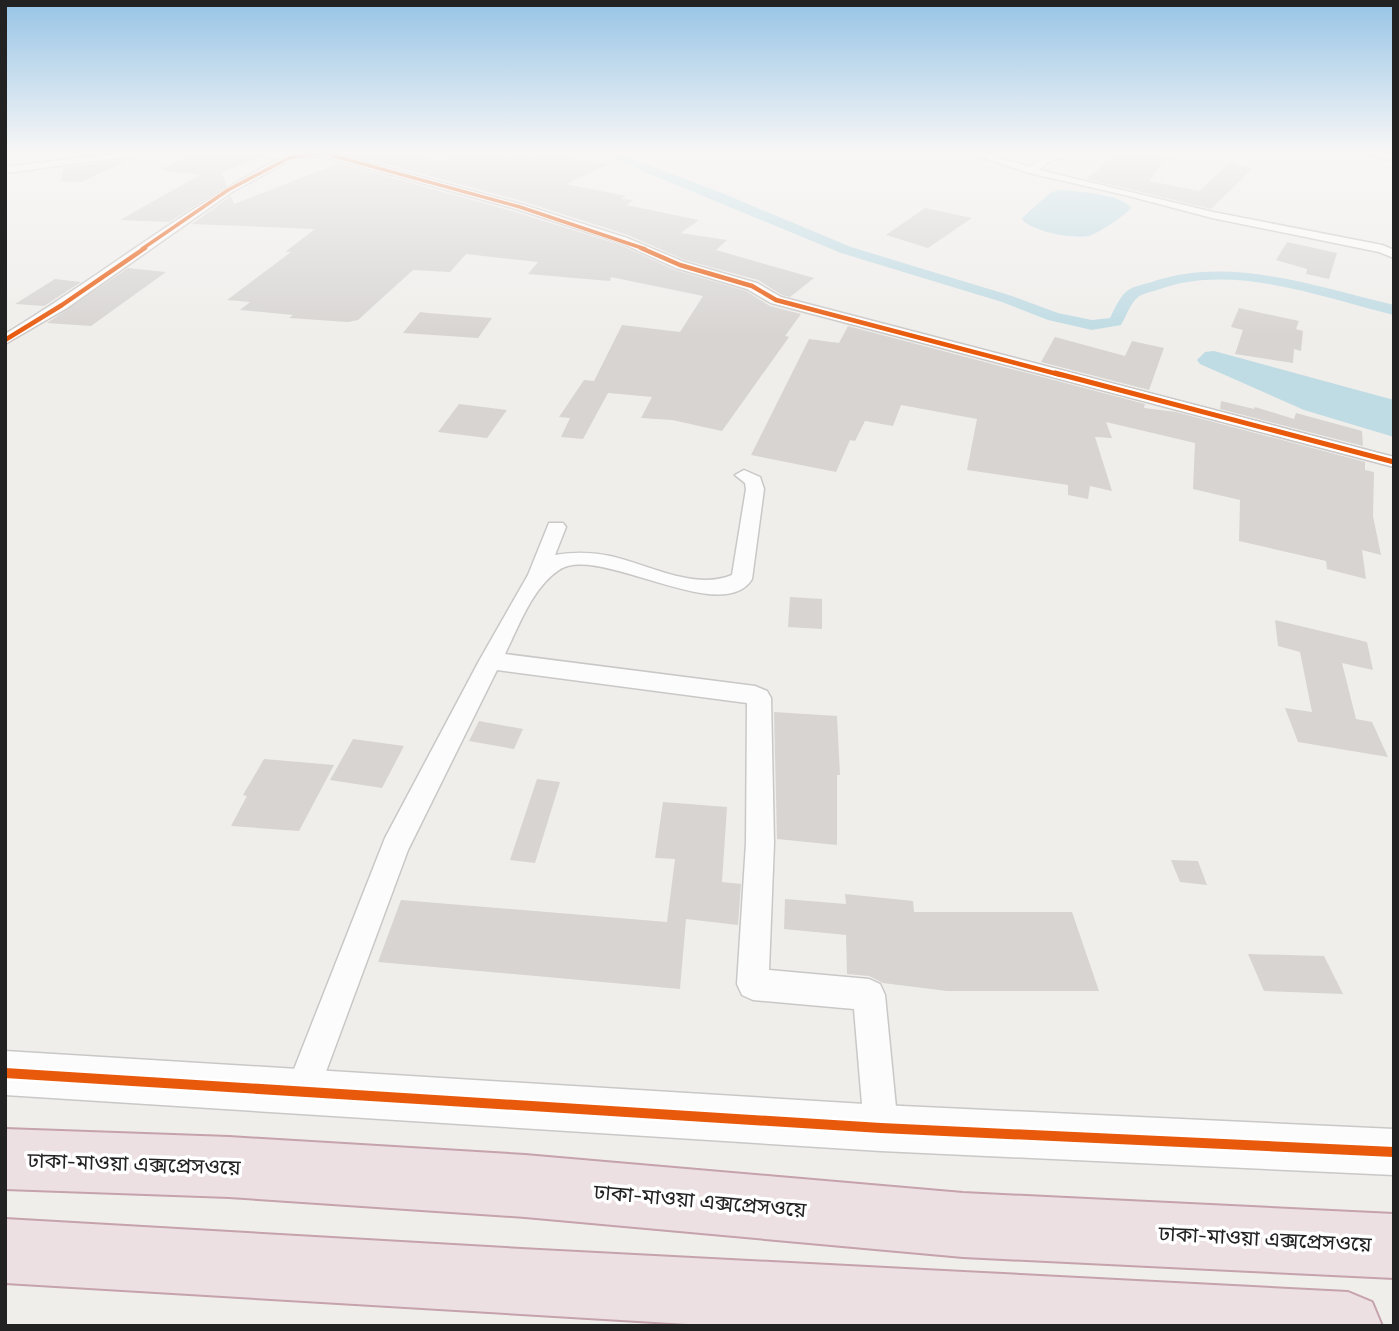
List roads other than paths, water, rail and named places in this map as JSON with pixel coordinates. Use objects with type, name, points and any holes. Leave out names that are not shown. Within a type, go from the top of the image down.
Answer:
[{"type":"highway","name":"ঢাকা-মাওয়া এক্সপ্রেসওয়ে","points":[[5,1159],[229,1167],[525,1186],[963,1225],[1394,1246]]},
{"type":"highway","points":[[5,1251],[1348,1326]]},
{"type":"highway","points":[[834,1299],[903,1326]]},
{"type":"street","points":[[5,340],[62,305],[196,212]]},
{"type":"street","points":[[536,212],[623,240],[680,264],[752,286],[776,300],[1394,462]]},
{"type":"street","points":[[1201,212],[1382,249],[1394,254]]},
{"type":"street","points":[[302,1092],[395,847],[490,662],[544,566],[555,561],[582,557],[705,586],[726,589],[734,587],[743,579],[755,489],[754,481],[744,475]]},
{"type":"street","points":[[538,575],[556,527]]},
{"type":"street","points":[[490,662],[755,695],[759,698],[760,843],[753,984],[869,995],[881,1128]]},
{"type":"street","points":[[5,1073],[881,1128],[1394,1152]]},
{"type":"water","points":[[1029,212],[1126,212],[1089,236],[1054,234],[1029,225],[1022,218]]},
{"type":"water","points":[[1214,351],[1394,400],[1394,437],[1304,410],[1200,364],[1197,360],[1205,352]]},
{"type":"waterway","points":[[756,212],[846,250],[1007,299],[1054,317],[1092,325],[1115,322],[1132,294],[1172,280],[1204,276],[1231,276],[1286,284],[1394,310]]}]
